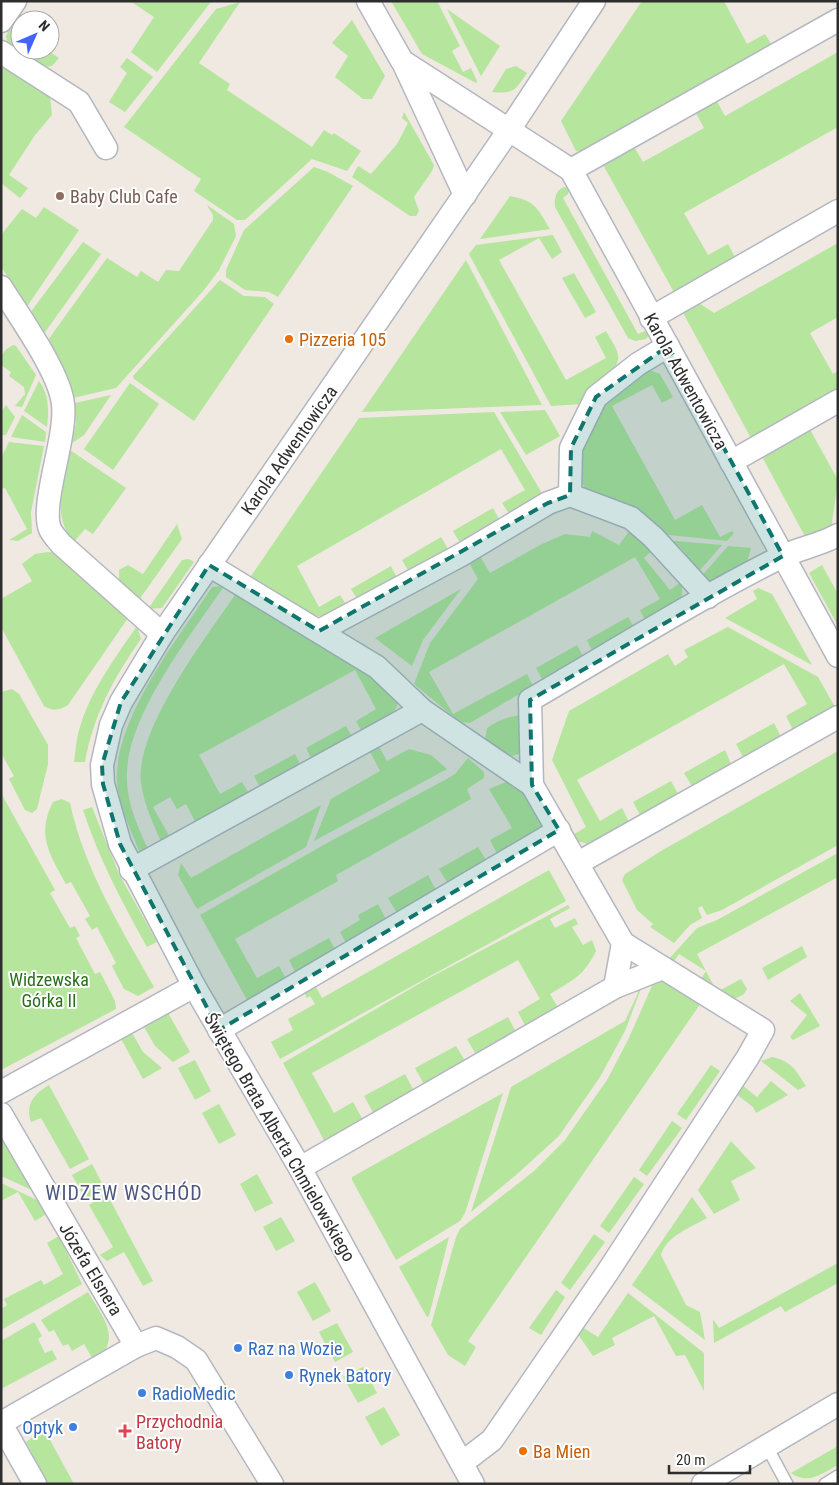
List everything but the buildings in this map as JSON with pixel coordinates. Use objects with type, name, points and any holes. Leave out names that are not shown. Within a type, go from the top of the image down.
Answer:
[{"type":"street","points":[[1,21],[15,1]]},
{"type":"street","points":[[368,1],[402,61],[465,195]]},
{"type":"street","name":"Karola Adwentowicza","points":[[103,784],[102,766],[111,725],[121,702],[162,634],[465,195],[594,1]]},
{"type":"street","points":[[571,170],[838,20]]},
{"type":"street","points":[[1,52],[79,102],[106,148]]},
{"type":"street","points":[[402,61],[509,130]]},
{"type":"street","name":"Karola Adwentowicza","points":[[509,130],[571,170],[838,656]]},
{"type":"street","points":[[652,318],[838,211]]},
{"type":"street","points":[[1,287],[56,378],[63,404],[63,434],[48,512],[50,529],[61,544],[162,634]]},
{"type":"street","points":[[570,495],[571,448],[596,397],[638,364],[668,346]]},
{"type":"street","points":[[731,462],[837,404]]},
{"type":"street","points":[[320,631],[461,555],[548,503],[570,495],[631,518],[653,537],[708,597]]},
{"type":"street","points":[[532,785],[530,700],[783,556],[821,544],[838,535]]},
{"type":"street","points":[[210,565],[377,667],[422,710],[532,785],[622,943],[763,1030],[748,1057],[623,1249],[492,1440],[462,1463]]},
{"type":"street","points":[[131,870],[422,710]]},
{"type":"street","points":[[578,863],[838,717]]},
{"type":"street","name":"Świętego Brata Alberta Chmielowskiego","points":[[103,784],[120,844],[131,870],[194,986],[300,1168],[473,1484]]},
{"type":"street","points":[[219,1030],[559,830]]},
{"type":"street","points":[[615,987],[622,943]]},
{"type":"street","points":[[300,1168],[615,987],[663,968]]},
{"type":"street","points":[[1,1092],[194,986]]},
{"type":"street","name":"Józefa Elsnera","points":[[1,1114],[136,1346]]},
{"type":"street","points":[[35,1484],[2,1426],[136,1346],[156,1338],[177,1347],[196,1360],[272,1484]]},
{"type":"street","points":[[703,1484],[838,1404]]},
{"type":"lane","points":[[766,1445],[787,1484]]},
{"type":"lane","points":[[825,1484],[838,1476]]},
{"type":"highlighted area","points":[[668,346],[783,556],[530,700],[532,785],[559,830],[219,1030],[120,844],[103,784],[102,765],[121,702],[209,565],[319,631],[548,503],[570,495],[571,448],[596,397]]},
{"type":"green space","points":[[130,1],[215,1],[210,3],[157,72],[131,52],[154,17]]},
{"type":"green space","points":[[391,1],[437,1],[460,46],[452,51],[463,72],[471,68],[477,81],[476,83],[422,54]]},
{"type":"green space","points":[[642,1],[724,1],[747,44],[765,34],[773,47],[584,152],[576,151],[561,121]]},
{"type":"green space","points":[[240,2],[199,63],[230,84],[227,90],[312,147],[324,130],[332,135],[334,133],[361,151],[347,171],[312,159],[245,220],[237,220],[194,191],[201,179],[124,127],[216,9]]},
{"type":"green space","points":[[447,9],[500,46],[481,76]]},
{"type":"green space","points":[[352,20],[385,76],[372,99],[363,99],[335,77],[348,56],[332,43]]},
{"type":"green space","points":[[10,28],[10,47],[8,46],[6,36]]},
{"type":"green space","points":[[838,52],[838,127],[684,213],[708,255],[728,244],[736,259],[675,294],[602,163],[633,145],[643,162],[704,128],[694,110],[715,98],[725,116]]},
{"type":"green space","points":[[127,58],[153,77],[125,112],[109,102],[127,73],[120,67]]},
{"type":"green space","points":[[31,60],[57,60],[52,66],[42,67]]},
{"type":"green space","points":[[1,61],[50,96],[52,115],[35,135],[9,175],[28,188],[20,198],[1,183]]},
{"type":"green space","points":[[516,66],[527,73],[519,84],[509,92],[492,92],[506,69]]},
{"type":"green space","points":[[404,112],[434,165],[414,197],[419,211],[416,216],[410,216],[352,177],[358,166],[371,174],[397,144],[408,123],[402,118]]},
{"type":"green space","points":[[314,167],[328,172],[353,186],[278,297],[269,292],[245,290],[226,277],[226,270],[244,230]]},
{"type":"green space","points":[[565,187],[569,189],[568,194],[563,198],[638,334],[645,331],[649,335],[646,339],[635,341],[628,338],[555,207],[556,194]]},
{"type":"green space","points":[[510,196],[531,203],[550,229],[480,239]]},
{"type":"green space","points":[[207,205],[234,224],[236,236],[219,270],[204,290],[116,388],[73,398],[68,377],[48,340],[107,258],[137,277],[141,271],[158,282],[166,270],[179,271],[213,220],[213,215]]},
{"type":"green space","points":[[44,207],[79,230],[26,308],[1,266],[1,235],[22,209],[36,218]]},
{"type":"green space","points":[[553,235],[562,252],[552,259],[539,238],[499,260],[566,380],[606,358],[595,337],[606,331],[612,341],[618,356],[616,365],[608,377],[583,404],[551,406],[469,254],[476,245]]},
{"type":"green space","points":[[83,242],[101,254],[43,335],[30,313]]},
{"type":"green space","points":[[838,243],[838,317],[810,333],[833,374],[838,371],[838,391],[752,440],[681,309],[696,301],[714,313]]},
{"type":"green space","points":[[466,260],[542,405],[362,412]]},
{"type":"green space","points":[[574,273],[596,312],[585,318],[562,278]]},
{"type":"green space","points":[[220,280],[244,296],[265,297],[274,304],[194,421],[134,379],[133,376]]},
{"type":"green space","points":[[13,345],[16,346],[36,375],[22,407],[15,406],[25,394],[24,387],[9,376],[11,372],[1,365],[3,353]]},
{"type":"green space","points":[[650,370],[660,374],[673,397],[662,403],[652,385],[612,406],[675,520],[702,505],[720,537],[732,531],[734,533],[727,541],[660,534],[586,489],[576,474],[586,438],[594,418],[602,405],[625,386]]},
{"type":"green space","points":[[39,381],[45,391],[48,403],[47,427],[24,411]]},
{"type":"green space","points":[[130,383],[159,404],[113,470],[84,449]]},
{"type":"green space","points":[[111,395],[84,435],[72,443],[76,423],[75,403]]},
{"type":"green space","points":[[6,405],[15,417],[6,435],[1,435],[1,412]]},
{"type":"green space","points":[[545,410],[560,436],[526,455],[500,412]]},
{"type":"green space","points":[[494,412],[543,495],[510,515],[502,503],[525,490],[501,449],[297,566],[319,607],[340,595],[347,606],[329,615],[310,615],[301,611],[249,579],[359,418]]},
{"type":"green space","points":[[22,415],[46,432],[45,442],[11,437]]},
{"type":"green space","points":[[808,426],[838,480],[831,530],[808,542],[760,453]]},
{"type":"green space","points":[[9,442],[44,446],[31,512],[32,533],[18,541],[9,540],[27,529],[5,488],[1,489],[1,458]]},
{"type":"green space","points":[[70,450],[126,488],[93,534],[85,529],[74,542],[67,532],[61,509],[62,485]]},
{"type":"green space","points":[[493,508],[499,519],[460,543],[453,531]]},
{"type":"green space","points":[[177,524],[182,539],[139,600],[119,582],[119,570],[128,565],[143,574]]},
{"type":"green space","points":[[630,530],[653,550],[644,558],[670,590],[681,582],[681,598],[678,604],[669,612],[647,624],[640,610],[660,599],[635,557],[429,672],[453,714],[527,674],[533,686],[470,723],[460,722],[414,684],[430,643],[478,579],[466,557],[477,551],[490,573],[540,545],[565,534],[590,537],[592,531],[619,545]]},
{"type":"green space","points":[[441,537],[448,549],[409,572],[402,560]]},
{"type":"green space","points":[[664,540],[722,545],[695,576],[691,571],[695,565],[678,545],[673,549]]},
{"type":"green space","points":[[728,546],[751,548],[746,567],[713,583],[699,579]]},
{"type":"green space","points":[[56,553],[128,618],[68,705],[56,710],[44,706],[1,627],[1,599],[32,581],[22,564],[35,554]]},
{"type":"green space","points":[[189,559],[194,562],[162,608],[148,609],[182,560]]},
{"type":"green space","points":[[822,565],[838,594],[838,626],[809,573]]},
{"type":"green space","points":[[391,566],[397,578],[358,600],[351,589]]},
{"type":"green space","points":[[224,586],[161,680],[136,732],[129,758],[127,782],[132,809],[149,851],[141,856],[125,816],[118,791],[117,766],[123,739],[148,684],[164,658],[212,587]]},
{"type":"green space","points":[[758,588],[772,594],[812,665],[725,618],[757,599],[753,591]]},
{"type":"green space","points":[[461,589],[423,640],[412,666],[375,638]]},
{"type":"green space","points":[[237,592],[359,665],[397,697],[398,703],[392,714],[362,732],[356,721],[376,709],[355,670],[199,755],[220,794],[242,782],[250,795],[197,825],[186,804],[177,809],[170,797],[153,807],[171,839],[162,844],[147,807],[141,783],[142,761],[149,737],[175,684]]},
{"type":"green space","points":[[628,617],[635,629],[593,653],[587,640]]},
{"type":"green space","points":[[137,626],[141,639],[114,682],[99,713],[85,762],[74,762],[79,731],[90,700],[104,675]]},
{"type":"green space","points":[[728,627],[818,677],[835,707],[794,732],[786,716],[807,704],[784,664],[577,780],[600,821],[622,808],[630,824],[592,845],[576,841],[571,836],[586,827],[552,760],[569,711],[668,654],[675,666],[688,657],[684,650]]},
{"type":"green space","points":[[577,645],[584,658],[543,681],[536,668]]},
{"type":"green space","points":[[12,689],[19,694],[48,745],[48,764],[37,809],[32,813],[25,810],[9,779],[14,776],[1,753],[1,692]]},
{"type":"green space","points":[[522,715],[522,753],[512,756],[485,740],[487,728],[503,719]]},
{"type":"green space","points":[[774,723],[781,737],[744,759],[736,744]]},
{"type":"green space","points":[[346,726],[352,737],[312,760],[306,748]]},
{"type":"green space","points":[[376,741],[387,761],[409,749],[431,755],[447,769],[314,841],[331,799],[380,771],[367,746]]},
{"type":"green space","points":[[725,750],[732,766],[693,788],[684,773]]},
{"type":"green space","points":[[838,751],[838,845],[722,910],[707,915],[702,906],[698,908],[702,918],[690,925],[674,943],[650,927],[653,924],[637,910],[622,880],[625,874],[661,851]]},
{"type":"green space","points":[[295,754],[301,766],[261,789],[254,776]]},
{"type":"green space","points":[[468,758],[484,772],[484,778],[467,789],[471,799],[336,875],[338,881],[235,939],[257,978],[279,966],[286,979],[247,1000],[200,915],[455,774]]},
{"type":"green space","points":[[671,781],[679,796],[642,818],[633,802]]},
{"type":"green space","points":[[506,782],[518,783],[538,811],[542,825],[537,835],[499,858],[490,840],[512,828],[489,789]]},
{"type":"green space","name":"Widzewska Górka II","points":[[1,793],[55,890],[50,893],[70,928],[75,926],[80,936],[76,938],[95,974],[100,972],[115,1001],[116,1009],[1,1070]]},
{"type":"green space","points":[[62,799],[70,803],[84,851],[94,875],[154,987],[138,996],[124,989],[112,966],[116,963],[97,927],[92,930],[85,919],[90,916],[71,882],[66,884],[50,854],[45,835],[48,814],[53,802]]},
{"type":"green space","points":[[321,805],[306,847],[197,909],[178,875],[181,863],[191,878]]},
{"type":"green space","points":[[92,807],[119,874],[157,942],[147,947],[120,897],[96,846],[83,810]]},
{"type":"green space","points":[[478,847],[489,865],[450,887],[439,869]]},
{"type":"green space","points":[[838,853],[838,877],[697,954],[706,971],[679,954],[672,964],[667,961],[697,928],[717,920]]},
{"type":"green space","points":[[549,870],[566,901],[280,1059],[271,1042],[293,1030],[288,1019],[315,1004],[310,996],[307,998],[302,988],[313,982],[322,998]]},
{"type":"green space","points":[[428,875],[437,892],[398,915],[388,898]]},
{"type":"green space","points":[[378,904],[387,921],[347,945],[340,932],[360,920],[358,915]]},
{"type":"green space","points":[[568,905],[570,908],[550,919],[555,928],[575,918],[578,924],[572,927],[583,945],[592,940],[596,951],[582,972],[550,994],[560,1011],[528,1031],[518,1012],[540,999],[518,960],[312,1073],[334,1113],[353,1102],[364,1122],[326,1144],[283,1063],[429,978]]},
{"type":"green space","points":[[329,938],[336,951],[296,974],[289,960]]},
{"type":"green space","points":[[802,946],[807,957],[768,980],[762,968]]},
{"type":"green space","points":[[706,971],[717,992],[741,979],[747,989],[743,995],[727,1002],[699,982]]},
{"type":"green space","points":[[655,979],[692,992],[703,1000],[468,1341],[476,1347],[465,1366],[448,1355],[431,1325],[456,1237],[460,1229],[534,1171],[565,1140],[607,1080],[628,1040]]},
{"type":"green space","points":[[633,986],[642,986],[625,1031],[600,1077],[559,1136],[471,1212],[511,1087],[625,1021],[638,993]]},
{"type":"green space","points":[[800,993],[820,1026],[793,1040],[790,1037],[807,1015],[790,1001]]},
{"type":"green space","points":[[167,1011],[190,1052],[173,1062],[155,1046],[143,1025]]},
{"type":"green space","points":[[508,1017],[518,1036],[478,1058],[467,1039]]},
{"type":"green space","points":[[131,1031],[143,1052],[162,1068],[143,1079],[120,1037]]},
{"type":"green space","points":[[456,1046],[467,1064],[426,1088],[415,1068]]},
{"type":"green space","points":[[772,1057],[784,1061],[792,1067],[806,1086],[798,1090],[761,1061]]},
{"type":"green space","points":[[195,1060],[211,1091],[195,1100],[178,1068]]},
{"type":"green space","points":[[711,1065],[720,1071],[686,1120],[677,1114]]},
{"type":"green space","points":[[405,1074],[415,1093],[375,1116],[364,1096]]},
{"type":"green space","points":[[771,1081],[788,1095],[756,1113],[753,1107],[736,1094],[742,1085],[757,1097]]},
{"type":"green space","points":[[49,1085],[89,1159],[70,1169],[41,1118],[31,1122],[29,1116],[32,1100]]},
{"type":"green space","points":[[503,1093],[465,1213],[460,1221],[396,1260],[352,1177]]},
{"type":"green space","points":[[219,1104],[236,1135],[219,1144],[202,1113]]},
{"type":"green space","points":[[672,1121],[682,1128],[647,1176],[639,1170]]},
{"type":"green space","points":[[1,1132],[34,1191],[1,1176]]},
{"type":"green space","points":[[731,1141],[756,1168],[731,1181],[740,1200],[714,1214],[698,1190]]},
{"type":"green space","points":[[92,1164],[105,1189],[86,1200],[72,1175]]},
{"type":"green space","points":[[257,1174],[273,1203],[255,1212],[240,1184]]},
{"type":"green space","points":[[634,1177],[644,1184],[609,1233],[600,1226]]},
{"type":"green space","points":[[1,1183],[39,1201],[46,1214],[35,1221],[18,1192],[1,1201]]},
{"type":"green space","points":[[107,1194],[153,1281],[143,1286],[124,1252],[107,1261],[100,1255],[113,1247],[89,1205]]},
{"type":"green space","points":[[692,1197],[707,1218],[673,1238],[664,1248],[661,1255],[686,1305],[700,1312],[705,1340],[632,1285]]},
{"type":"green space","points":[[281,1217],[295,1241],[276,1251],[263,1227]]},
{"type":"green space","points":[[594,1234],[605,1242],[570,1290],[561,1283]]},
{"type":"green space","points":[[59,1236],[82,1284],[1,1330],[1,1309],[7,1305],[4,1299],[41,1280],[44,1285],[63,1274],[47,1243]]},
{"type":"green space","points":[[449,1237],[429,1316],[427,1317],[399,1267]]},
{"type":"green space","points":[[838,1263],[838,1283],[785,1312],[781,1306],[714,1343],[713,1319],[719,1328]]},
{"type":"green space","points":[[315,1282],[331,1311],[313,1321],[297,1292]]},
{"type":"green space","points":[[556,1290],[565,1297],[541,1335],[529,1328]]},
{"type":"green space","points":[[88,1292],[104,1319],[109,1336],[108,1345],[103,1353],[94,1361],[84,1344],[72,1351],[68,1344],[63,1346],[54,1330],[49,1332],[41,1320]]},
{"type":"green space","points":[[628,1293],[704,1353],[704,1391],[685,1355],[676,1356],[654,1316],[612,1338],[615,1345],[593,1356],[575,1330],[579,1325],[598,1337]]},
{"type":"green space","points":[[34,1322],[42,1336],[38,1339],[45,1353],[52,1350],[57,1359],[1,1389],[1,1341]]},
{"type":"green space","points":[[337,1323],[353,1352],[335,1362],[319,1332]]},
{"type":"green space","points":[[363,1367],[377,1393],[358,1403],[343,1377]]},
{"type":"green space","points":[[384,1407],[400,1435],[381,1446],[365,1417]]},
{"type":"green space","points":[[44,1429],[74,1484],[48,1484],[26,1442]]},
{"type":"green space","points":[[838,1446],[838,1465],[820,1475],[809,1478],[803,1478],[791,1473]]},
{"type":"place","name":"Baby Club Cafe","points":[[60,196]]},
{"type":"place","name":"Pizzeria 105","points":[[289,339]]},
{"type":"place","name":"Raz na Wozie","points":[[238,1348]]},
{"type":"place","name":"Rynek Batory","points":[[289,1375]]},
{"type":"place","name":"RadioMedic","points":[[142,1393]]},
{"type":"place","name":"Optyk","points":[[73,1427]]},
{"type":"place","name":"Przychodnia Batory","points":[[125,1431]]},
{"type":"place","name":"Ba Mien","points":[[523,1451]]},
{"type":"district","name":"WIDZEW WSCHÓD","points":[[124,1193]]}]
